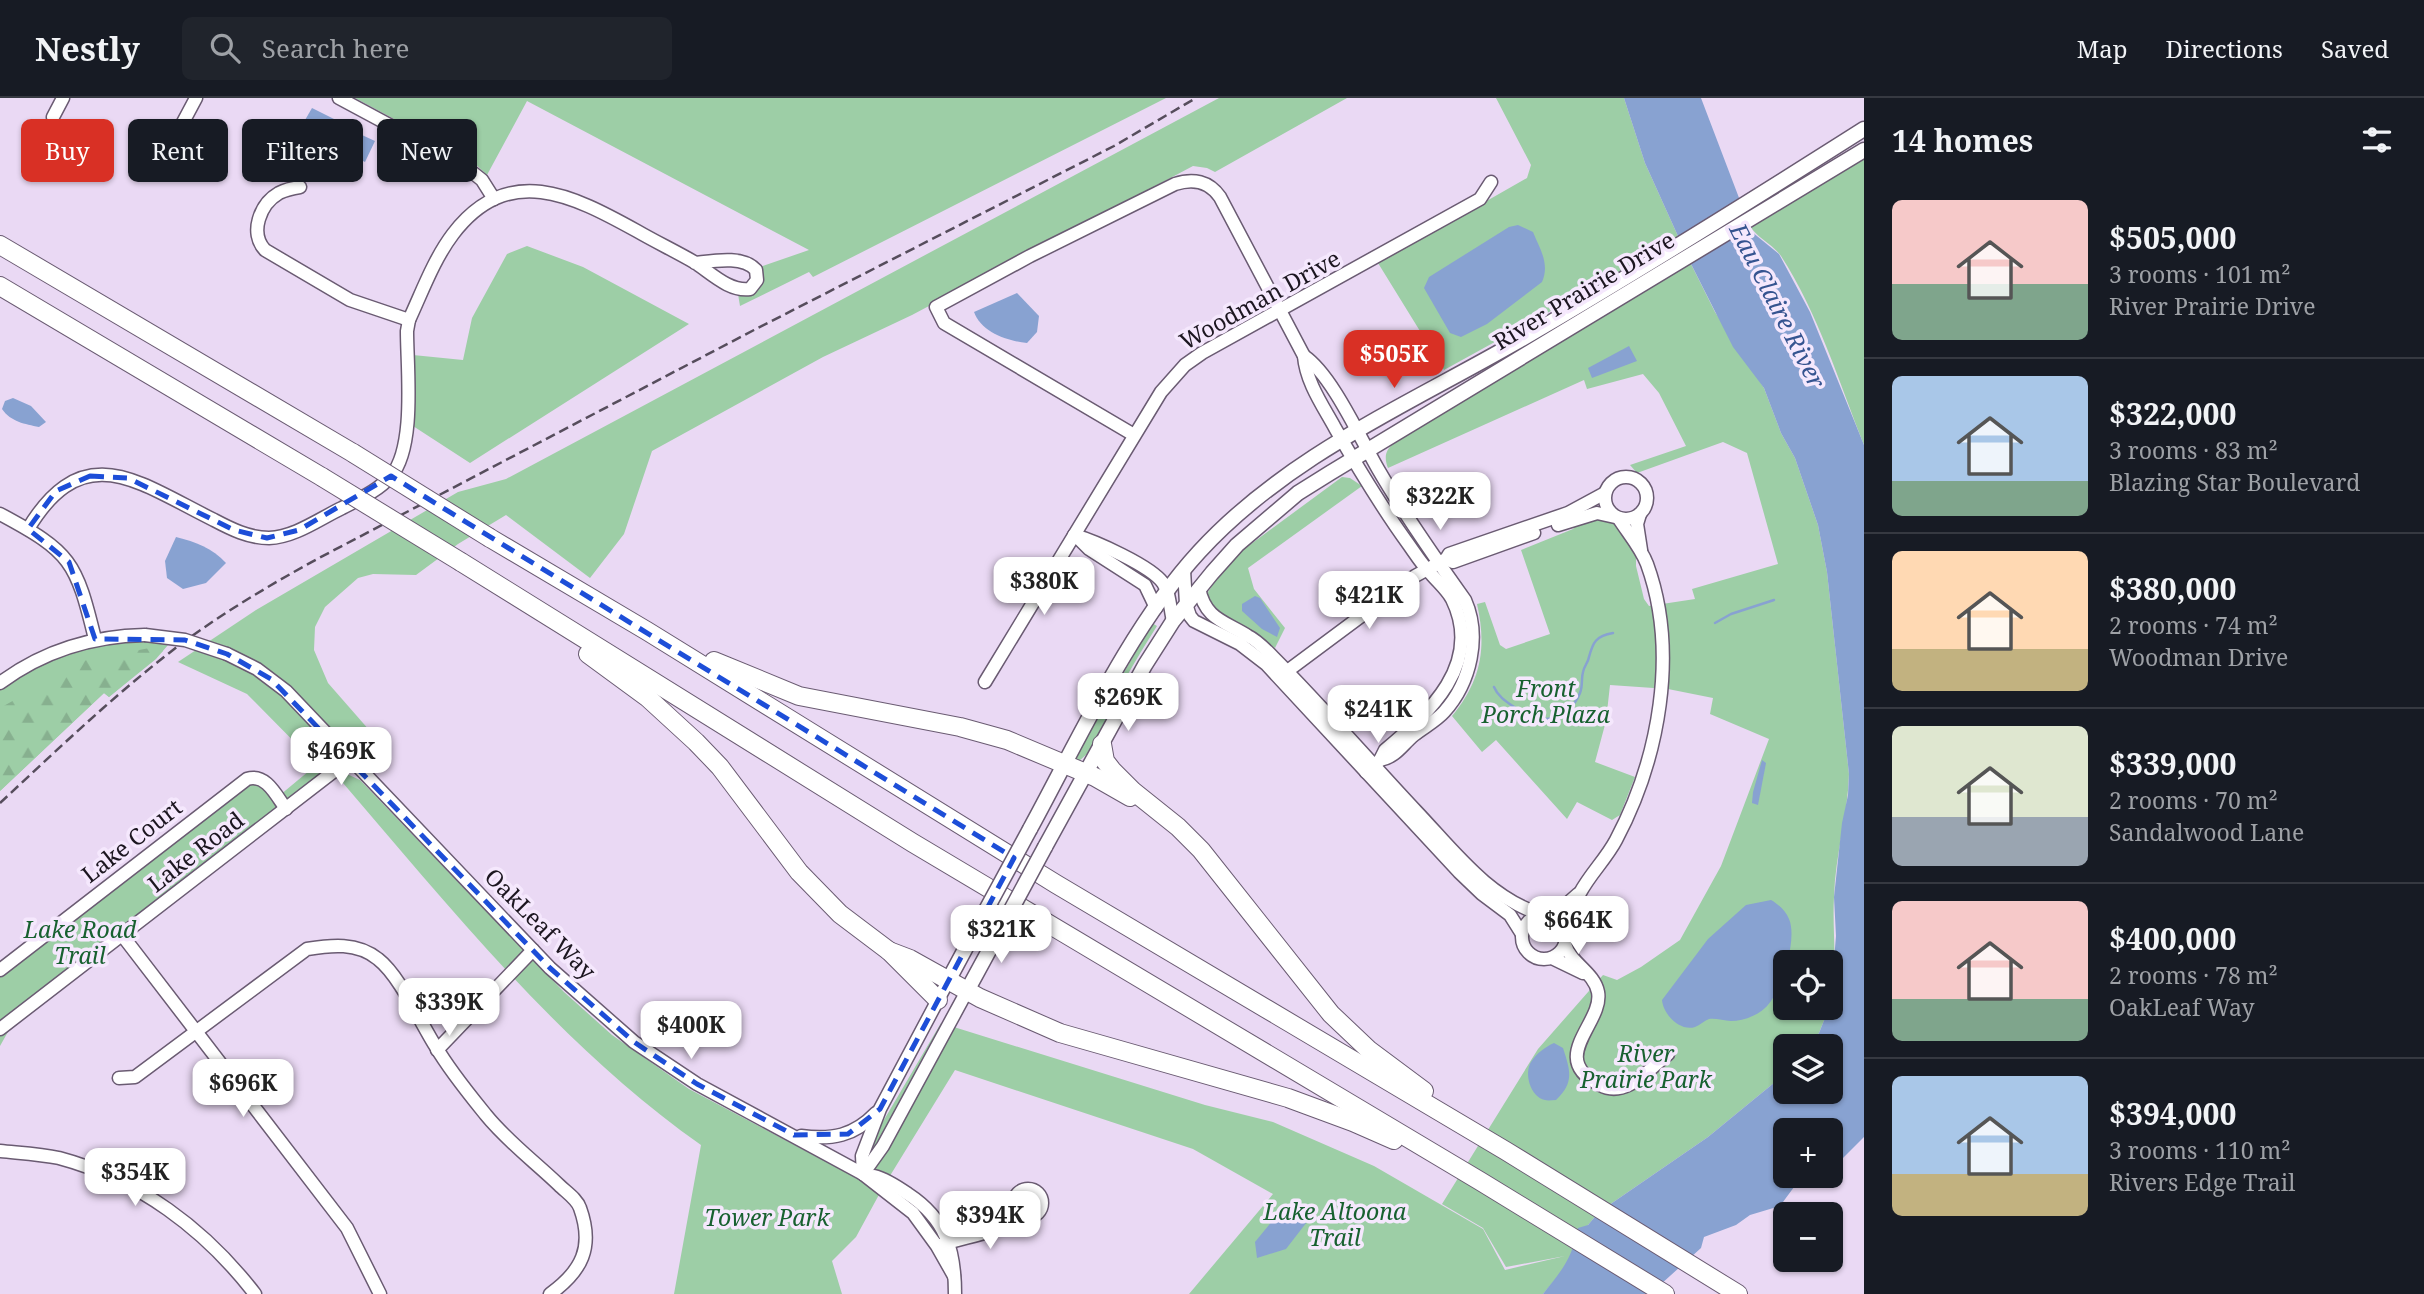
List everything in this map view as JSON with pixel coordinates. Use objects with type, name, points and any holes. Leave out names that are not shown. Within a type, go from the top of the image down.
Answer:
[{"type":"highway","points":[[0,245],[353,453],[1056,884],[1510,1154],[1738,1294]]},
{"type":"highway","points":[[0,286],[322,477],[913,843],[1665,1294]]},
{"type":"highway","points":[[526,604],[564,637],[648,698],[696,741],[720,767],[799,872],[848,921],[889,951],[937,1000]]},
{"type":"highway","points":[[647,631],[748,677],[799,696],[973,730],[1007,740],[1086,773],[1151,806]]},
{"type":"highway","points":[[1102,744],[1108,766],[1201,850],[1303,982],[1342,1025],[1376,1056],[1510,1154]]},
{"type":"highway","points":[[889,951],[910,959],[967,991],[1059,1033],[1232,1080],[1322,1109],[1480,1181]]},
{"type":"main road","name":"River Prairie Drive","points":[[967,991],[1145,665],[1186,604],[1237,545],[1298,493],[1864,129]]},
{"type":"main road","name":"River Prairie Drive","points":[[948,981],[1124,658],[1184,570],[1247,505],[1292,471],[1342,439],[1577,314],[1861,151]]},
{"type":"street","points":[[53,117],[63,98]]},
{"type":"street","points":[[185,119],[196,98]]},
{"type":"street","points":[[338,98],[462,164],[482,180],[494,200]]},
{"type":"street","points":[[1134,435],[944,323],[936,307],[1030,256],[1175,184],[1197,180],[1209,185],[1220,197],[1304,356],[1305,371],[1342,439],[1398,530],[1426,569],[1447,592],[1456,609],[1460,628],[1460,654],[1450,682],[1438,701],[1385,750],[1373,766]]},
{"type":"street","name":"Woodman Drive","points":[[985,682],[1161,392],[1185,365],[1202,353],[1480,200],[1491,182]]},
{"type":"street","points":[[300,187],[278,194],[270,201],[256,227],[259,243],[265,250],[350,300],[409,320]]},
{"type":"street","points":[[28,529],[56,491],[78,479],[103,474],[128,478],[234,530],[267,538],[299,530],[377,489],[393,475],[405,444],[409,320],[451,237],[478,208],[494,200],[530,191],[566,196],[695,262]]},
{"type":"street","points":[[1304,356],[1314,363],[1358,430],[1378,469],[1443,561],[1469,608],[1472,637],[1470,664],[1463,683],[1446,710],[1415,734],[1391,758],[1373,766]]},
{"type":"street","points":[[1552,958],[1562,950],[1570,914],[1581,891],[1609,852],[1623,826],[1645,768],[1657,719],[1662,679],[1660,620],[1647,562],[1617,518],[1606,507],[1605,493],[1609,485],[1618,478],[1635,479],[1646,493],[1646,505],[1640,514],[1638,533],[1642,554]]},
{"type":"street","points":[[1283,674],[1426,569],[1443,561],[1448,554],[1553,518],[1605,493]]},
{"type":"street","points":[[1443,561],[1453,562],[1587,515],[1597,513],[1630,519],[1640,514]]},
{"type":"street","points":[[0,514],[50,543],[69,562],[84,594],[94,639]]},
{"type":"street","points":[[1074,535],[1094,540],[1155,575],[1167,592],[1173,621]]},
{"type":"street","points":[[1074,535],[1089,549],[1145,585],[1156,608]]},
{"type":"street","points":[[1184,570],[1186,604],[1194,621],[1240,644],[1283,674]]},
{"type":"street","points":[[1199,588],[1204,606],[1212,616],[1250,637],[1494,891],[1518,907],[1558,920],[1571,958],[1598,989],[1598,1004],[1580,1038],[1577,1050],[1580,1066],[1590,1079],[1608,1088],[1624,1088],[1668,1054]]},
{"type":"street","name":"OakLeaf Way","points":[[0,683],[41,657],[94,639],[145,635],[184,640],[227,654],[257,669],[286,691],[550,968],[634,1042],[696,1084],[863,1174],[881,1178],[920,1202],[940,1223],[943,1245],[954,1276],[955,1294]]},
{"type":"street","name":"Lake Road","points":[[0,1029],[351,758]]},
{"type":"street","points":[[1373,766],[1473,886],[1510,915],[1522,934]]},
{"type":"street","name":"Lake Court","points":[[0,970],[247,779],[262,779],[286,808]]},
{"type":"street","points":[[1581,891],[1547,916],[1529,921],[1522,934],[1522,941],[1528,953],[1539,959],[1552,958],[1588,976]]},
{"type":"street","points":[[122,935],[347,1228],[380,1294]]},
{"type":"street","points":[[119,1078],[135,1077],[307,949],[332,945],[360,948],[379,960],[399,985],[437,1050],[488,1117],[579,1205],[587,1245],[567,1282],[550,1294]]},
{"type":"street","points":[[437,1050],[533,950]]},
{"type":"street","name":"River Prairie Drive","points":[[863,1174],[862,1156],[880,1109],[948,981]]},
{"type":"street","name":"River Prairie Drive","points":[[863,1174],[883,1146],[967,991]]},
{"type":"street","points":[[794,1135],[823,1139],[848,1134],[880,1109]]},
{"type":"street","points":[[0,1151],[55,1157],[127,1184],[179,1216],[221,1255],[255,1294]]},
{"type":"street","points":[[943,1245],[988,1234],[1009,1222],[1018,1212]]},
{"type":"highlighted area","points":[[90,476],[128,478],[234,530],[267,538],[299,530],[391,476],[1014,858],[880,1109],[848,1134],[794,1135],[697,1084],[634,1042],[550,968],[271,679],[227,654],[185,640],[95,639],[69,562],[28,529],[56,491]]},
{"type":"green space","points":[[355,98],[1166,98],[813,277],[809,272],[740,306],[738,294],[742,295],[760,267],[809,250],[527,101],[487,175],[477,166],[477,119],[394,119]]},
{"type":"green space","points":[[1219,98],[1347,98],[1215,172],[1193,166],[912,315],[823,357],[652,451],[624,534],[590,578],[506,515],[458,544],[416,575],[373,574],[358,578],[325,607],[315,627],[314,650],[328,683],[370,731],[323,771],[247,694],[178,662],[256,610],[458,492],[506,479]]},
{"type":"green space","name":"River Prairie Park","points":[[1496,98],[1624,98],[1645,163],[1687,256],[1715,312],[1764,388],[1781,433],[1795,458],[1818,525],[1827,572],[1849,774],[1835,881],[1834,950],[1773,950],[1773,1020],[1824,1020],[1819,1033],[1773,1034],[1773,1084],[1708,1137],[1599,1212],[1588,1225],[1564,1269],[1543,1294],[1189,1294],[1273,1194],[1193,1149],[955,1070],[888,1179],[858,1164],[941,1023],[1205,1105],[1273,1122],[1374,1166],[1483,1229],[1505,1270],[1565,1256],[1506,1267],[1483,1228],[1442,1204],[1538,1049],[1603,975],[1617,980],[1680,940],[1721,866],[1769,739],[1710,714],[1713,698],[1668,689],[1610,685],[1606,721],[1595,762],[1635,777],[1620,815],[1612,820],[1577,802],[1567,819],[1496,740],[1482,752],[1452,716],[1470,690],[1479,663],[1481,635],[1477,604],[1485,602],[1500,645],[1506,649],[1550,634],[1521,550],[1573,529],[1579,522],[1600,517],[1617,524],[1636,555],[1644,599],[1649,606],[1695,599],[1692,589],[1778,564],[1747,453],[1723,442],[1637,473],[1630,465],[1686,446],[1659,393],[1643,374],[1587,389],[1584,380],[1388,468],[1386,454],[1394,443],[1608,311],[1578,296],[1444,370],[1378,263],[1527,178],[1531,165]]},
{"type":"green space","points":[[1864,151],[1864,445],[1806,301],[1781,256],[1748,222]]},
{"type":"green space","points":[[527,246],[583,267],[689,324],[470,463],[413,426],[413,355],[463,360],[472,318],[507,254]]},
{"type":"green space","points":[[1342,477],[1350,478],[1362,486],[1248,568],[1254,589],[1285,628],[1275,648],[1214,612],[1207,596],[1208,592],[1236,555]]},
{"type":"green space","points":[[1152,623],[1157,626],[1125,680],[1096,741],[1079,761],[1075,759]]},
{"type":"green space","points":[[174,638],[156,659],[109,697],[104,693],[0,791],[0,684],[77,644]]},
{"type":"green space","points":[[155,647],[163,651],[109,697],[104,693],[0,791],[0,708],[86,660]]},
{"type":"green space","name":"Lake Road Trail","points":[[315,766],[326,777],[9,1030],[0,1046],[0,975],[248,783],[259,782],[274,800]]},
{"type":"green space","name":"Tower Park","points":[[347,774],[360,780],[564,992],[612,1035],[689,1089],[881,1191],[856,1237],[832,1261],[842,1294],[674,1294],[701,1145],[649,1106],[600,1064],[508,972],[337,776]]},
{"type":"water","name":"Eau Claire River","points":[[1624,98],[1701,98],[1752,232],[1779,254],[1810,312],[1864,445],[1864,1137],[1843,1158],[1843,1118],[1773,1118],[1773,1188],[1793,1188],[1783,1202],[1773,1202],[1773,1208],[1750,1215],[1736,1225],[1704,1237],[1701,1248],[1650,1294],[1543,1294],[1565,1264],[1578,1228],[1588,1225],[1599,1212],[1708,1137],[1773,1084],[1773,1104],[1843,1104],[1843,1034],[1818,1034],[1824,1020],[1843,1020],[1843,950],[1835,950],[1834,897],[1849,774],[1827,572],[1818,525],[1795,458],[1781,433],[1764,388],[1733,347],[1687,256],[1645,163]]},
{"type":"water","points":[[312,108],[334,119],[306,119]]},
{"type":"water","points":[[363,136],[375,141],[365,162],[363,161]]},
{"type":"water","points":[[1518,225],[1533,232],[1545,263],[1542,282],[1487,324],[1461,337],[1450,333],[1424,288],[1429,277],[1509,227]]},
{"type":"water","points":[[1017,293],[1039,316],[1037,332],[1027,343],[1011,340],[989,330],[977,319],[974,312]]},
{"type":"water","points":[[1629,346],[1637,361],[1592,378],[1588,368]]},
{"type":"water","points":[[13,398],[31,406],[46,422],[39,427],[10,417],[2,409],[5,401]]},
{"type":"water","points":[[176,537],[203,546],[226,563],[206,583],[183,589],[167,578],[165,561]]},
{"type":"water","points":[[1255,596],[1260,598],[1280,628],[1277,637],[1262,629],[1242,611],[1242,604]]},
{"type":"water","points":[[1762,760],[1766,763],[1758,805],[1752,803]]},
{"type":"water","points":[[1771,900],[1788,916],[1791,928],[1790,950],[1773,950],[1771,1001],[1758,1013],[1740,1020],[1709,1019],[1689,1028],[1673,1021],[1665,1011],[1662,1000],[1708,939],[1746,905]]},
{"type":"water","points":[[1554,1043],[1563,1048],[1569,1076],[1562,1094],[1556,1100],[1546,1100],[1532,1090],[1528,1072],[1536,1056]]},
{"type":"water","points":[[1286,1204],[1310,1218],[1286,1249],[1257,1258],[1255,1242]]},
{"type":"waterway","points":[[1715,623],[1731,614],[1774,600]]},
{"type":"waterway","points":[[1494,687],[1502,698],[1529,716],[1546,719],[1562,714],[1570,708],[1580,693],[1582,677],[1594,644],[1599,638],[1613,633]]},
{"type":"railway","points":[[0,803],[150,668],[208,625],[263,590],[754,330],[1114,146],[1196,98]]},
{"type":"park label","name":"Front Porch Plaza","points":[[1546,702]]},
{"type":"park label","name":"Lake Altoona Trail","points":[[1335,1225]]}]
